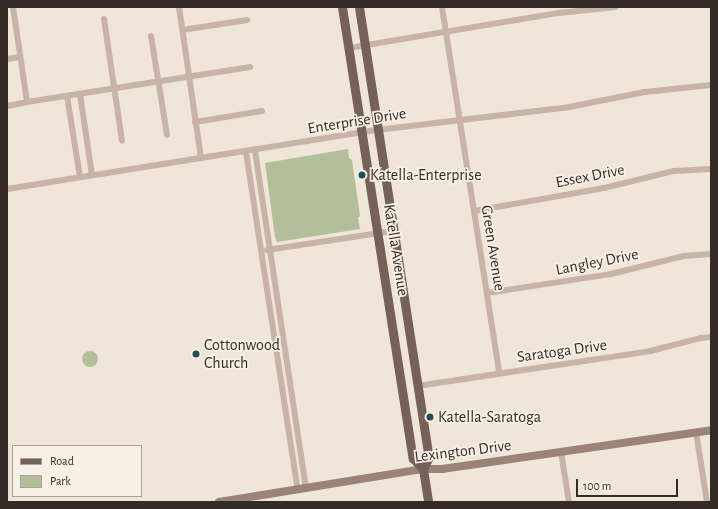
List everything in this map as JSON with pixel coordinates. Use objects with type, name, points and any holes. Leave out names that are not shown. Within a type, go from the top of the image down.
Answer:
[{"type":"main road","name":"Katella Avenue","points":[[342,7],[413,458],[423,469],[428,502]]},
{"type":"main road","name":"Katella Avenue","points":[[359,7],[429,457],[423,469]]},
{"type":"street","points":[[179,7],[201,158]]},
{"type":"street","name":"Green Avenue","points":[[442,7],[499,374]]},
{"type":"street","points":[[349,48],[559,13],[616,7]]},
{"type":"street","points":[[11,11],[27,102]]},
{"type":"street","points":[[104,19],[122,142]]},
{"type":"street","points":[[182,30],[247,20]]},
{"type":"street","points":[[152,36],[167,135]]},
{"type":"street","points":[[7,59],[20,57]]},
{"type":"street","points":[[7,106],[250,67]]},
{"type":"street","name":"Enterprise Drive","points":[[7,189],[201,158],[255,151],[378,130],[568,107],[645,92],[711,86]]},
{"type":"street","points":[[80,94],[92,176]]},
{"type":"street","points":[[67,96],[80,177]]},
{"type":"street","points":[[196,122],[262,111]]},
{"type":"street","points":[[255,151],[306,489]]},
{"type":"street","points":[[246,152],[298,490]]},
{"type":"street","name":"Essex Drive","points":[[474,211],[604,188],[674,172],[711,169]]},
{"type":"street","points":[[261,251],[393,232]]},
{"type":"street","name":"Langley Drive","points":[[487,293],[611,274],[684,256],[711,254]]},
{"type":"street","name":"Saratoga Drive","points":[[417,386],[650,352],[701,338],[711,337]]},
{"type":"street","name":"Lexington Drive","points":[[219,502],[423,469],[442,469],[711,430]]},
{"type":"street","points":[[696,432],[707,502]]},
{"type":"street","points":[[561,452],[569,502]]},
{"type":"green space","points":[[348,149],[349,158],[352,160],[360,216],[358,218],[360,229],[277,242],[275,237],[265,163]]},
{"type":"green space","points":[[90,351],[97,356],[98,359],[93,366],[90,367],[83,362],[82,359],[87,352]]},
{"type":"place","name":"Katella-Enterprise","points":[[362,175]]},
{"type":"place","name":"Cottonwood Church","points":[[196,354]]},
{"type":"place","name":"Katella-Saratoga","points":[[430,417]]}]
